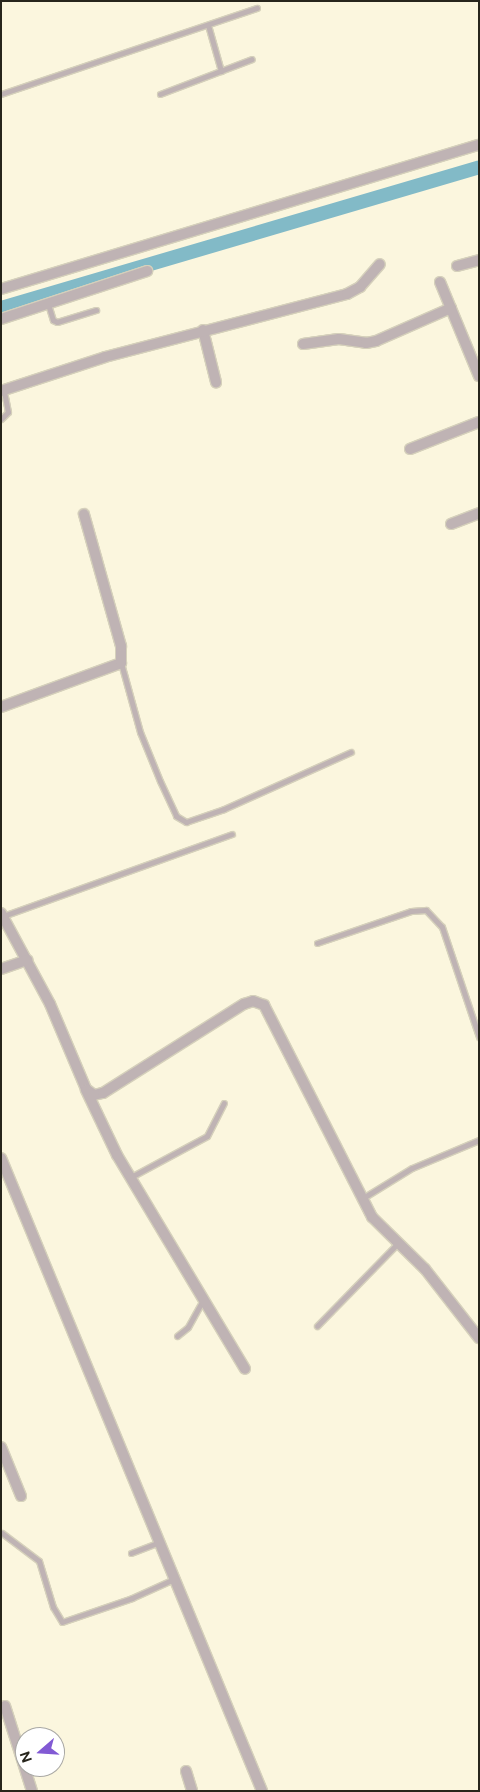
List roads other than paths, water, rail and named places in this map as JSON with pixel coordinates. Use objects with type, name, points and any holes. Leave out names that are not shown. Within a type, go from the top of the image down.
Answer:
[{"type":"street","points":[[1,289],[479,145]]},
{"type":"street","points":[[457,266],[479,260]]},
{"type":"street","points":[[2,391],[203,330],[347,294],[360,286],[380,264]]},
{"type":"street","points":[[1,319],[147,271]]},
{"type":"street","points":[[440,282],[479,376]]},
{"type":"street","points":[[303,344],[326,339],[376,341],[451,308]]},
{"type":"street","points":[[203,330],[216,382]]},
{"type":"street","points":[[410,450],[479,422]]},
{"type":"street","points":[[451,524],[479,513]]},
{"type":"street","points":[[1,707],[121,664],[121,646],[84,514]]},
{"type":"street","points":[[2,915],[50,1004],[94,1111],[245,1369]]},
{"type":"street","points":[[1,969],[27,960]]},
{"type":"street","points":[[86,1090],[94,1095],[103,1093],[222,1016],[244,1004],[258,1003],[264,1005],[372,1217],[400,1242],[425,1269],[479,1338]]},
{"type":"street","points":[[1,1158],[262,1791]]},
{"type":"street","points":[[1,1447],[21,1496]]},
{"type":"street","points":[[5,1706],[32,1791]]},
{"type":"street","points":[[186,1770],[192,1791]]},
{"type":"lane","points":[[1,94],[258,8]]},
{"type":"lane","points":[[208,25],[221,71]]},
{"type":"lane","points":[[160,94],[252,59]]},
{"type":"lane","points":[[48,303],[53,320],[57,322],[96,310]]},
{"type":"lane","points":[[1,419],[8,412],[2,391]]},
{"type":"lane","points":[[121,664],[140,732],[160,781],[176,816],[186,822],[224,809],[351,752]]},
{"type":"lane","points":[[2,915],[232,834]]},
{"type":"lane","points":[[317,943],[411,911],[426,910],[442,927],[479,1037]]},
{"type":"lane","points":[[131,1177],[207,1136],[224,1103]]},
{"type":"lane","points":[[362,1198],[412,1168],[479,1140]]},
{"type":"lane","points":[[317,1326],[400,1242]]},
{"type":"lane","points":[[177,1336],[188,1327],[204,1297]]},
{"type":"lane","points":[[2,1533],[39,1562],[53,1607],[62,1622],[132,1598],[174,1579]]},
{"type":"lane","points":[[131,1553],[159,1541]]},
{"type":"waterway","points":[[1,308],[479,167]]}]
